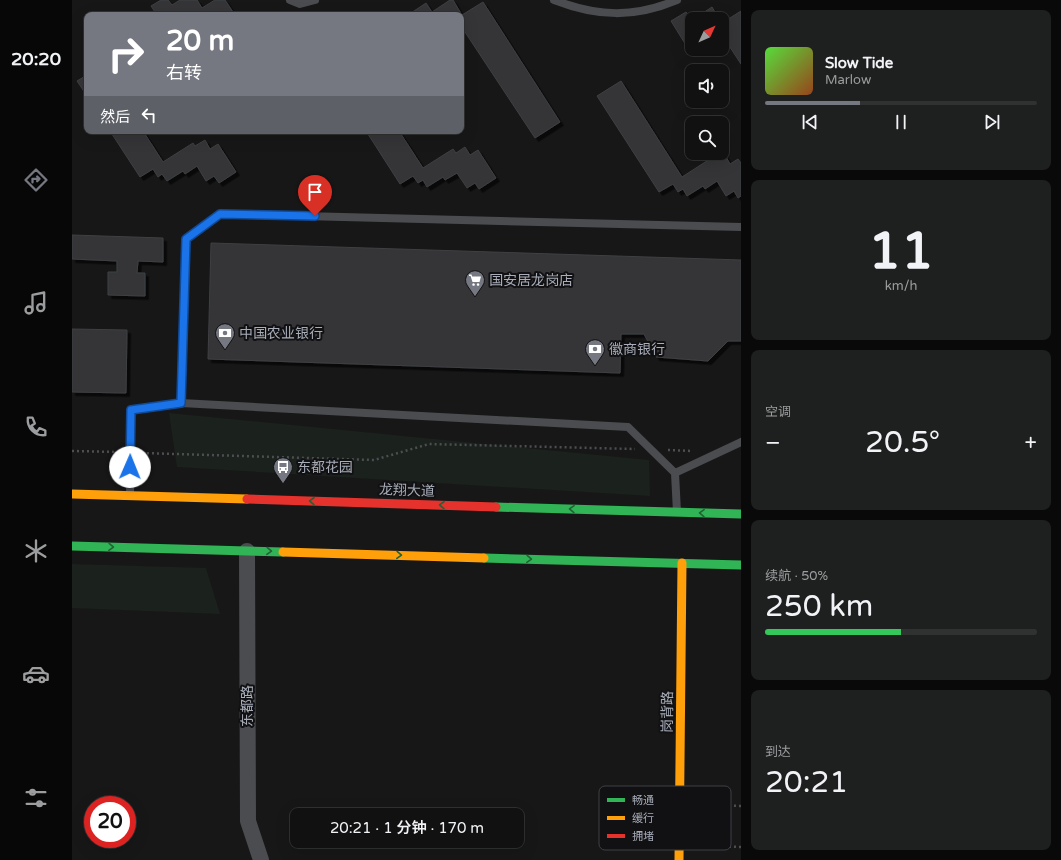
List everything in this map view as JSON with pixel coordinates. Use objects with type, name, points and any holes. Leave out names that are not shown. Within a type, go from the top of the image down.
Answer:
[{"type":"main road","name":"龙翔大道","points":[[72,494],[741,514]]},
{"type":"main road","points":[[72,546],[741,565]]},
{"type":"main road","name":"岗背路","points":[[680,786],[682,563]]},
{"type":"main road","name":"岗背路","points":[[679,850],[679,860]]},
{"type":"street","name":"东都路","points":[[247,551],[248,821],[261,860]]},
{"type":"lane","points":[[290,0],[300,4],[315,0]]},
{"type":"lane","points":[[554,0],[579,10],[619,14],[658,8],[678,0]]},
{"type":"lane","points":[[181,403],[186,239],[220,214],[741,227]]},
{"type":"lane","points":[[130,496],[131,410],[181,403],[628,427],[675,473],[677,512]]},
{"type":"lane","points":[[675,473],[741,442]]},
{"type":"path","points":[[72,451],[374,460],[429,444],[720,452]]},
{"type":"path","points":[[731,806],[741,806]]},
{"type":"path","points":[[731,847],[741,847]]},
{"type":"shaded area","points":[[169,413],[649,460],[650,496],[177,467]]},
{"type":"shaded area","points":[[72,564],[206,568],[220,614],[72,608]]},
{"type":"building","points":[[161,0],[168,0],[172,5],[180,0],[197,0],[202,8],[215,0],[225,0],[233,12],[155,12],[151,6]]},
{"type":"building","points":[[450,0],[453,0],[460,12],[432,12]]},
{"type":"building","points":[[483,2],[560,122],[535,138],[464,31],[464,14]]},
{"type":"building","points":[[426,3],[432,12],[412,12]]},
{"type":"building","points":[[712,7],[715,12],[704,12]]},
{"type":"building","points":[[741,11],[741,64],[729,46],[729,19]]},
{"type":"building","points":[[685,13],[685,44],[671,21]]},
{"type":"building","points":[[84,77],[84,92],[77,81]]},
{"type":"building","points":[[621,81],[682,177],[708,160],[728,160],[730,164],[738,159],[741,163],[741,196],[738,198],[734,191],[726,196],[717,181],[705,189],[703,186],[687,196],[683,189],[678,192],[673,184],[659,192],[597,96]]},
{"type":"building","points":[[112,134],[145,134],[163,162],[193,143],[195,146],[205,140],[210,149],[218,144],[236,172],[219,183],[214,176],[206,181],[197,166],[185,174],[183,171],[167,181],[162,174],[158,177],[153,169],[140,177]]},
{"type":"building","points":[[368,134],[401,134],[423,168],[453,149],[456,153],[465,147],[470,155],[478,150],[496,178],[479,189],[475,183],[467,188],[457,173],[445,180],[443,177],[427,187],[423,180],[418,183],[413,176],[400,184]]},
{"type":"building","points":[[72,235],[163,238],[163,262],[138,261],[137,273],[145,273],[145,296],[108,295],[108,272],[117,272],[117,261],[72,259]]},
{"type":"building","name":"国安居龙岗店","points":[[211,243],[741,260],[741,341],[728,341],[708,361],[656,357],[644,334],[621,334],[620,373],[208,359]]},
{"type":"building","points":[[72,329],[127,330],[126,393],[72,392]]},
{"type":"traffic: fast","points":[[496,507],[741,514]]},
{"type":"traffic: fast","points":[[72,546],[283,552]]},
{"type":"traffic: fast","points":[[484,558],[741,565]]},
{"type":"traffic: slow","points":[[72,494],[247,499]]},
{"type":"traffic: slow","points":[[283,552],[484,558]]},
{"type":"traffic: slow","points":[[680,786],[682,563]]},
{"type":"traffic: slow","points":[[679,850],[679,860]]},
{"type":"traffic: jam","points":[[247,499],[496,507]]},
{"type":"place","name":"国安居龙岗店","points":[[475,297]]},
{"type":"place","name":"中国农业银行","points":[[225,350]]},
{"type":"place","name":"徽商银行","points":[[595,366]]},
{"type":"place","name":"东都花园","points":[[283,484]]},
{"type":"route","points":[[130,467],[131,410],[181,403],[186,239],[220,214],[315,216]]}]
